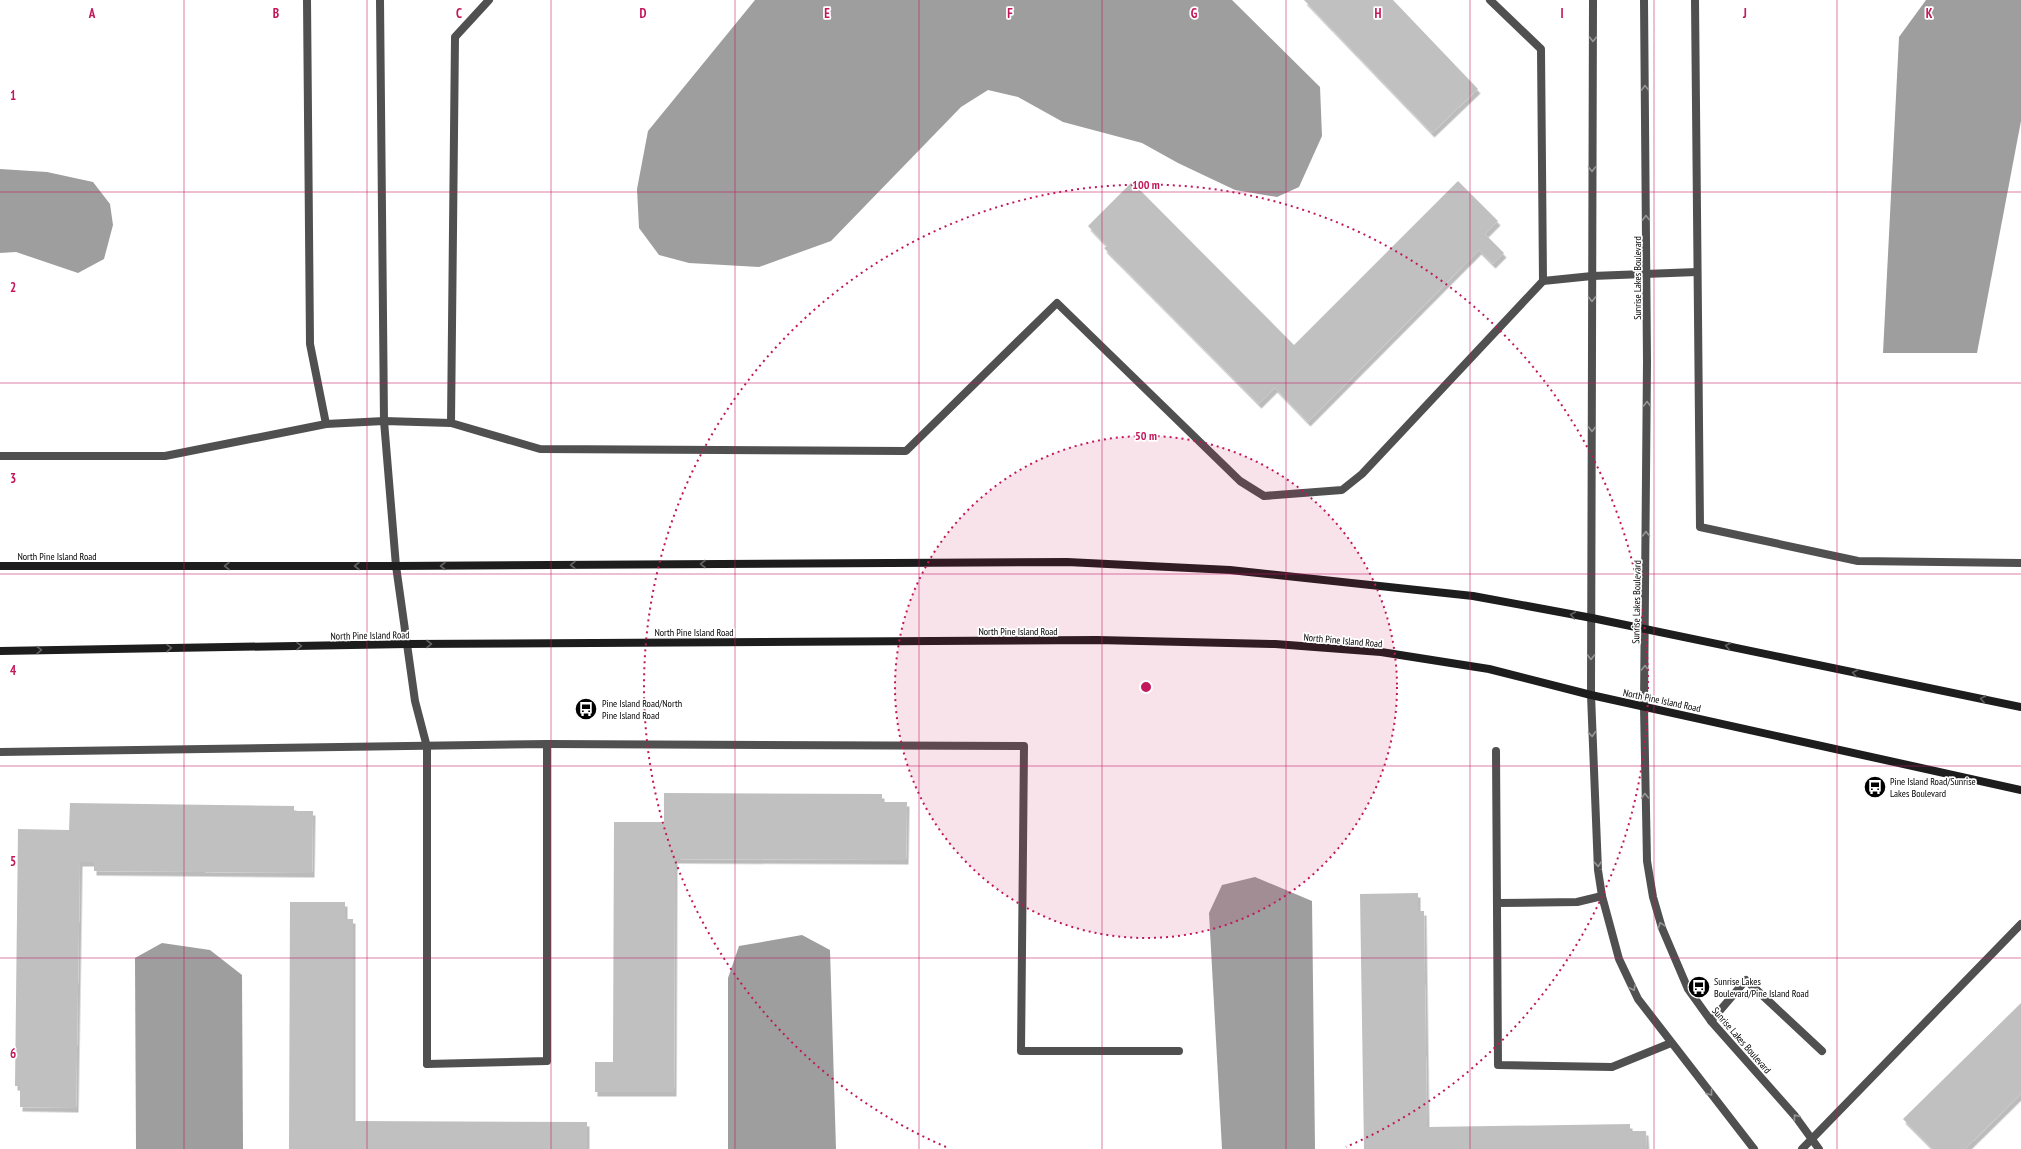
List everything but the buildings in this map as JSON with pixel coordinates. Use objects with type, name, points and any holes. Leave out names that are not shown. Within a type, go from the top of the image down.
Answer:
[{"type":"main road","name":"North Pine Island Road","points":[[0,566],[396,566],[1075,562],[1230,570],[1473,596],[1592,618],[2021,707]]},
{"type":"main road","name":"North Pine Island Road","points":[[0,651],[407,644],[1097,640],[1275,644],[1381,652],[1489,669],[1591,695],[2021,790]]},
{"type":"street","points":[[307,0],[310,344],[326,424]]},
{"type":"street","points":[[380,0],[384,421],[396,566],[414,701],[427,747],[427,1064],[547,1061],[548,744]]},
{"type":"street","points":[[451,423],[455,37],[489,0]]},
{"type":"street","points":[[1490,0],[1541,50],[1543,281]]},
{"type":"street","points":[[1593,0],[1591,695],[1598,870],[1602,896],[1619,959],[1638,999],[1754,1149]]},
{"type":"street","name":"Sunrise Lakes Boulevard","points":[[1644,0],[1647,274],[1646,629],[1644,707],[1647,861],[1653,897],[1662,928],[1688,989],[1711,1021],[1795,1116],[1819,1149]]},
{"type":"street","points":[[1695,0],[1700,527],[1858,561],[2021,563]]},
{"type":"street","points":[[0,456],[165,456],[326,424],[384,421],[451,423],[540,449],[906,451],[1057,302],[1240,481],[1264,496],[1342,490],[1362,474],[1543,281],[1592,276],[1697,272]]},
{"type":"street","points":[[0,752],[427,747],[548,744],[1024,746],[1022,1051],[1179,1051]]},
{"type":"street","points":[[1496,751],[1498,1065],[1612,1067],[1671,1043]]},
{"type":"street","points":[[1497,903],[1577,902],[1602,896]]},
{"type":"street","points":[[1802,1149],[2021,924]]},
{"type":"street","points":[[1711,1021],[1746,980],[1822,1051]]},
{"type":"shaded area","points":[[755,0],[1232,0],[1320,87],[1322,136],[1299,187],[1277,197],[1235,190],[1178,163],[1142,143],[1063,122],[1018,97],[988,90],[961,107],[831,241],[759,267],[689,263],[659,255],[639,228],[637,189],[648,131]]},
{"type":"shaded area","points":[[1926,0],[2021,0],[2021,121],[1977,353],[1883,353],[1899,37]]},
{"type":"shaded area","points":[[0,169],[47,172],[93,182],[110,204],[113,225],[104,259],[78,273],[16,252],[0,253]]},
{"type":"shaded area","points":[[1255,877],[1312,901],[1315,1149],[1222,1149],[1209,913],[1222,885]]},
{"type":"shaded area","points":[[802,935],[830,950],[836,1149],[728,1149],[728,978],[739,946]]},
{"type":"shaded area","points":[[162,943],[210,950],[242,975],[243,1149],[136,1149],[135,958]]},
{"type":"place","name":"Pine Island Road/North Pine Island Road","points":[[586,709]]},
{"type":"place","name":"Pine Island Road/Sunrise Lakes Boulevard","points":[[1875,787]]},
{"type":"place","name":"Sunrise Lakes Boulevard/Pine Island Road","points":[[1699,987]]}]
